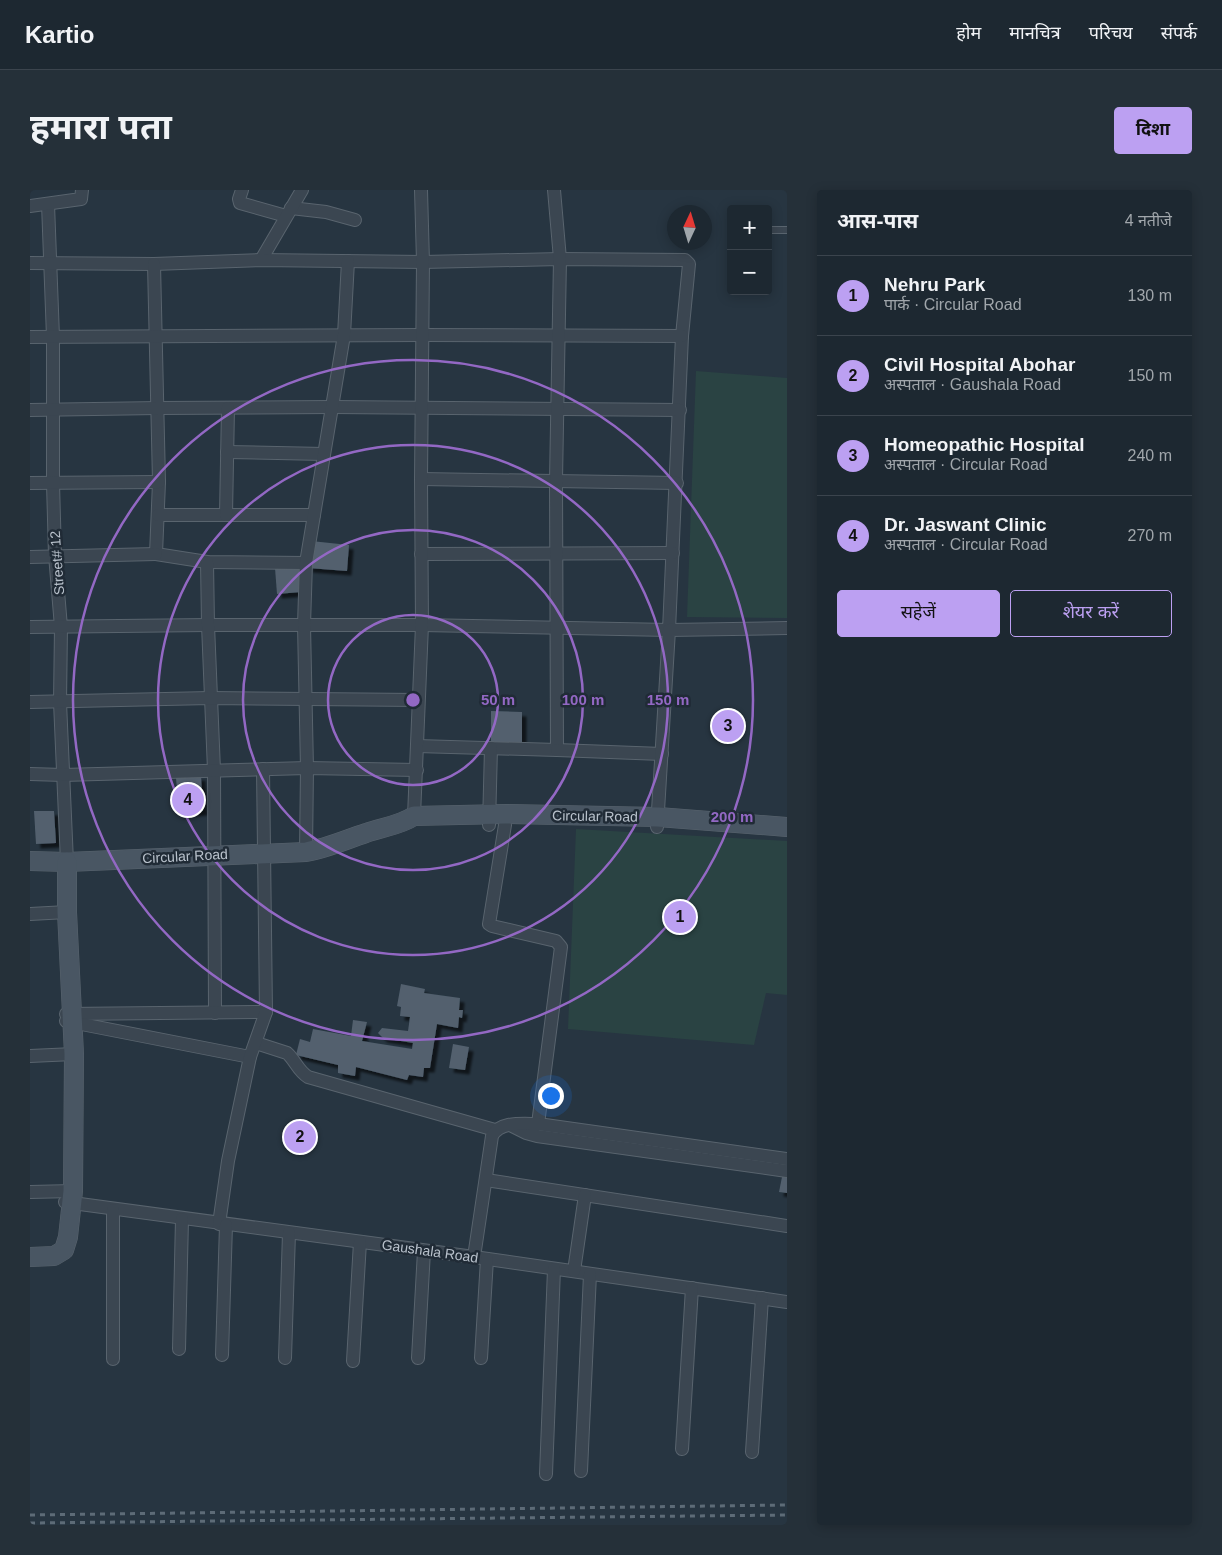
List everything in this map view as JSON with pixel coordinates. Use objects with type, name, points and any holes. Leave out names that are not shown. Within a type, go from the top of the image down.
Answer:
[{"type":"main road","name":"Circular Road","points":[[30,861],[58,862],[306,852],[335,845],[367,832],[409,819],[414,826],[494,822],[657,822],[787,827]]},
{"type":"main road","name":"Circular Road","points":[[657,822],[787,836]]},
{"type":"main road","name":"Circular Road","points":[[30,869],[58,862]]},
{"type":"main road","points":[[30,1257],[54,1256],[64,1250],[68,1237],[70,1054],[58,862]]},
{"type":"main road","points":[[30,1248],[51,1247],[56,1244],[68,1197]]},
{"type":"street","points":[[30,206],[81,199],[82,190]]},
{"type":"street","points":[[242,190],[240,202],[288,212],[326,212],[355,220]]},
{"type":"street","points":[[261,260],[302,190]]},
{"type":"street","points":[[409,819],[417,770],[422,625],[423,262],[421,190]]},
{"type":"street","points":[[554,190],[560,259],[556,480],[556,750]]},
{"type":"street","name":"Street# 12","points":[[48,204],[53,337],[55,555],[61,627],[60,702],[63,775],[58,862]]},
{"type":"street","points":[[30,263],[154,264],[261,260],[423,262],[560,259],[687,261],[689,264],[682,336],[677,483],[657,822]]},
{"type":"street","points":[[306,852],[307,768],[304,626],[306,563],[344,335],[348,261]]},
{"type":"street","points":[[154,264],[159,482],[156,554]]},
{"type":"street","points":[[30,336],[558,334],[682,336]]},
{"type":"street","points":[[30,410],[422,407],[680,410]]},
{"type":"street","points":[[226,516],[228,408]]},
{"type":"street","points":[[227,452],[324,454]]},
{"type":"street","points":[[421,479],[677,483]]},
{"type":"street","points":[[30,483],[159,482]]},
{"type":"street","points":[[158,515],[314,515]]},
{"type":"street","points":[[421,554],[673,553]]},
{"type":"street","points":[[30,557],[156,554],[207,562],[306,563]]},
{"type":"street","points":[[207,562],[210,698],[214,770],[215,1013]]},
{"type":"street","points":[[30,627],[422,625],[557,626],[669,630],[787,628]]},
{"type":"street","points":[[30,702],[210,698],[418,700]]},
{"type":"street","points":[[417,746],[662,754]]},
{"type":"street","points":[[491,748],[494,822],[489,924],[556,941],[561,947],[538,1124]]},
{"type":"street","points":[[30,774],[63,775],[307,768],[417,770]]},
{"type":"street","points":[[222,1355],[222,1224],[228,1161],[250,1057],[266,1012],[264,769]]},
{"type":"street","points":[[30,914],[62,912]]},
{"type":"street","points":[[68,1018],[266,1012]]},
{"type":"street","points":[[68,1018],[250,1057]]},
{"type":"street","points":[[256,1044],[291,1056],[304,1075],[308,1077],[495,1130]]},
{"type":"street","points":[[30,1056],[70,1054]]},
{"type":"street","points":[[481,1358],[481,1258],[486,1180],[492,1136],[495,1130],[501,1126],[538,1124],[787,1159]]},
{"type":"street","points":[[510,1125],[537,1136],[787,1171]]},
{"type":"street","points":[[486,1180],[787,1226]]},
{"type":"street","name":"Gaushala Road","points":[[30,1192],[68,1197],[112,1210],[481,1258],[787,1302]]},
{"type":"street","points":[[574,1272],[585,1195]]},
{"type":"street","points":[[112,1210],[113,1359]]},
{"type":"street","points":[[179,1349],[182,1219]]},
{"type":"street","points":[[285,1358],[289,1233]]},
{"type":"street","points":[[354,1361],[360,1242]]},
{"type":"street","points":[[418,1358],[424,1251]]},
{"type":"street","points":[[546,1474],[554,1268]]},
{"type":"street","points":[[581,1470],[590,1274]]},
{"type":"street","points":[[682,1449],[692,1288]]},
{"type":"street","points":[[752,1452],[762,1298]]},
{"type":"lane","points":[[772,230],[787,230]]},
{"type":"green space","points":[[696,371],[787,378],[787,618],[687,617]]},
{"type":"green space","points":[[576,829],[787,841],[787,995],[766,993],[754,1045],[568,1029]]},
{"type":"building","points":[[311,541],[349,545],[347,571],[308,568]]},
{"type":"building","points":[[299,566],[301,592],[277,594],[275,568]]},
{"type":"building","points":[[491,711],[522,712],[522,742],[491,742]]},
{"type":"building","points":[[201,776],[203,811],[179,813],[176,778]]},
{"type":"building","points":[[34,811],[54,811],[56,843],[36,844]]},
{"type":"building","points":[[401,984],[425,989],[424,993],[460,998],[459,1010],[463,1010],[462,1018],[459,1017],[458,1028],[437,1024],[430,1068],[424,1068],[423,1077],[409,1075],[407,1080],[356,1067],[355,1076],[338,1073],[338,1065],[296,1055],[300,1039],[310,1042],[313,1029],[351,1036],[353,1020],[367,1022],[362,1041],[412,1049],[413,1043],[383,1038],[378,1033],[382,1028],[408,1031],[410,1017],[400,1016],[401,1007],[397,1006]]},
{"type":"building","points":[[453,1044],[469,1047],[465,1070],[449,1068]]},
{"type":"building","points":[[782,1177],[787,1177],[787,1193],[779,1192]]},
{"type":"railway","points":[[30,1515],[787,1505]]},
{"type":"railway","points":[[30,1523],[787,1515]]},
{"type":"place","name":"Homeopathic Hospital","points":[[728,726]]},
{"type":"place","name":"Dr. Jaswant Clinic","points":[[188,800]]},
{"type":"place","name":"Nehru Park","points":[[680,917]]},
{"type":"place","name":"Civil Hospital Abohar","points":[[300,1137]]}]
